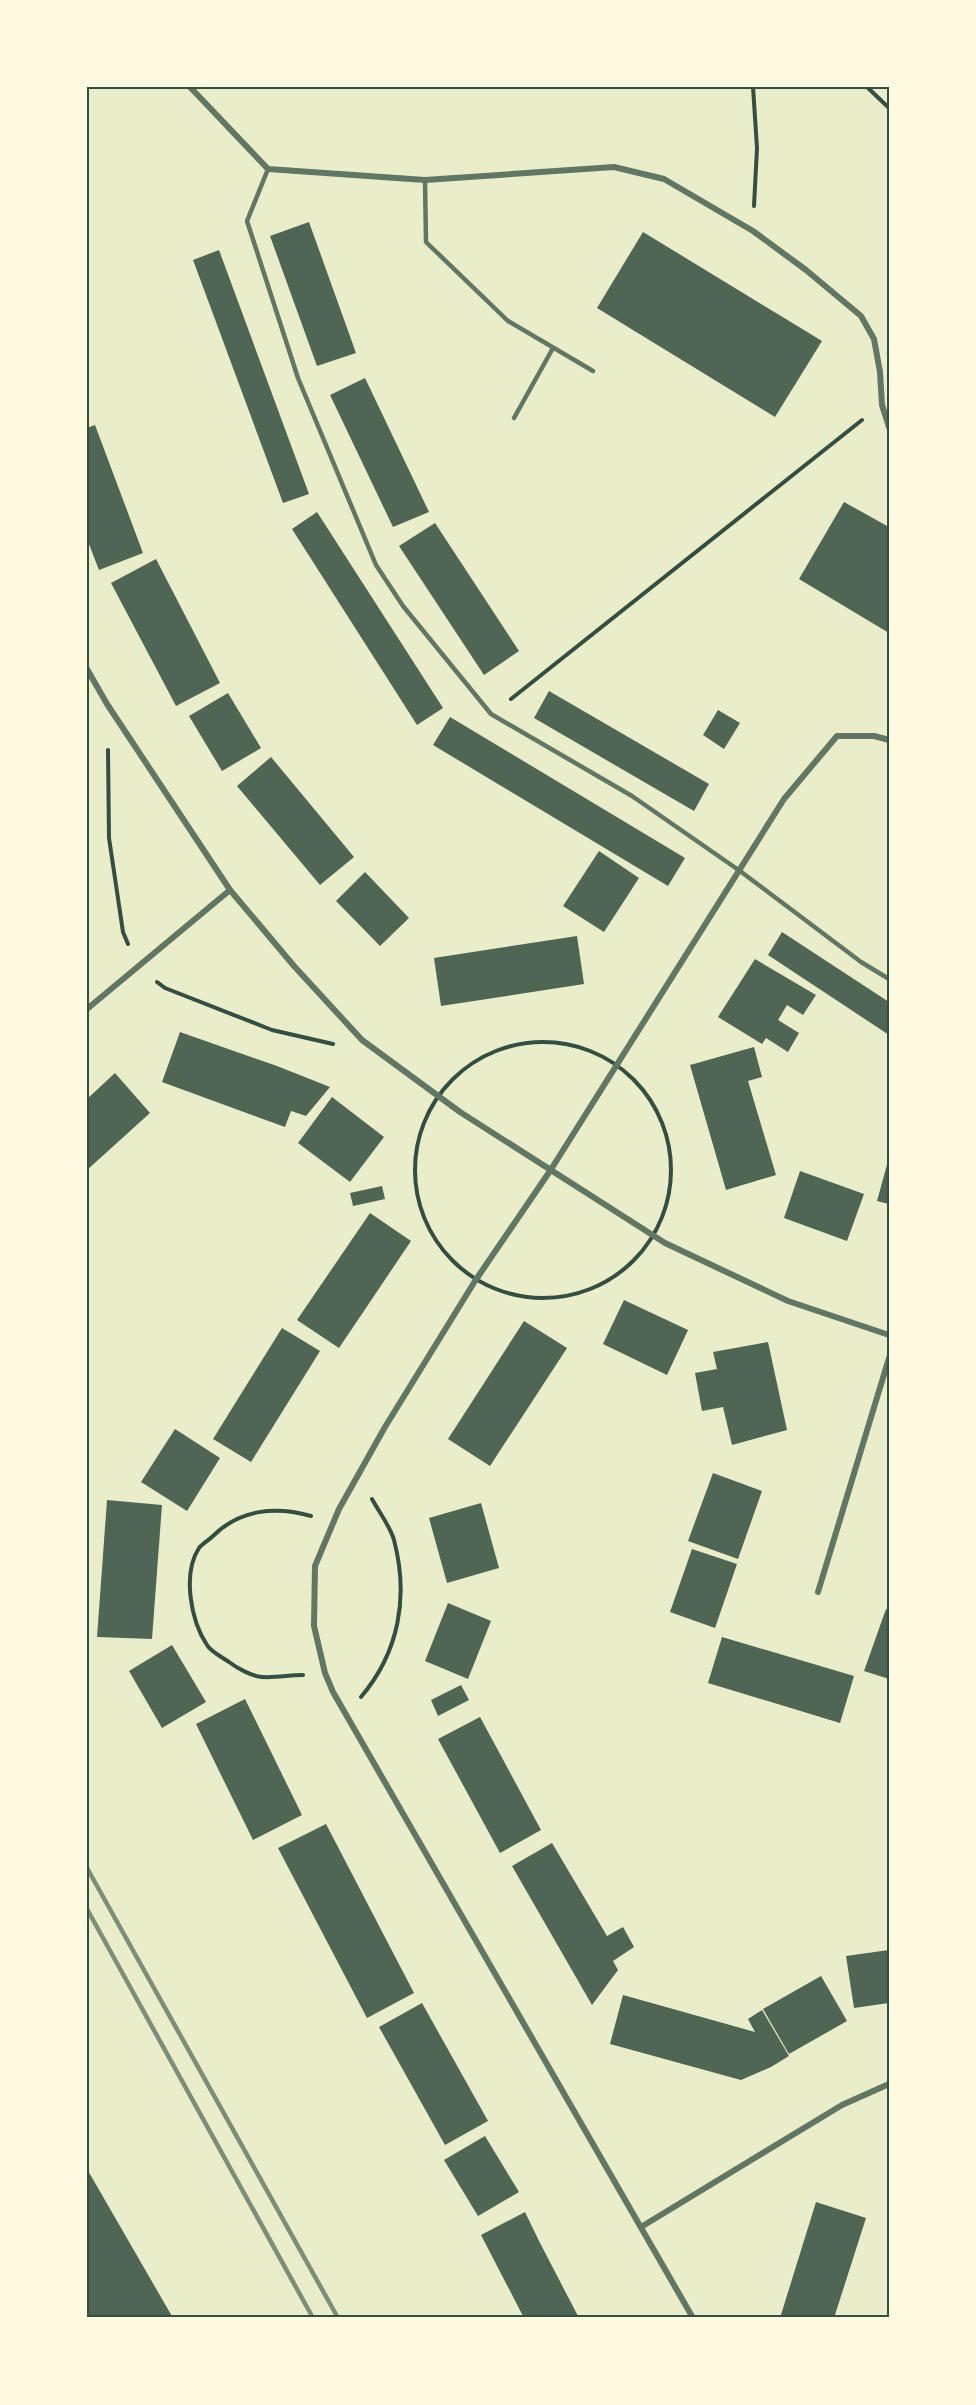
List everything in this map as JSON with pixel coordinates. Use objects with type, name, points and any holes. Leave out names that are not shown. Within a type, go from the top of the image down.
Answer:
[{"type":"street","points":[[190,87],[268,169],[425,180],[614,167],[664,179],[753,231],[806,270],[861,316],[874,339],[880,372],[882,405],[889,426]]},
{"type":"street","points":[[87,669],[230,890],[294,966],[362,1040],[460,1112],[550,1171],[676,1248],[788,1301],[889,1335]]},
{"type":"street","points":[[693,2318],[346,1716],[325,1673],[314,1626],[315,1566],[334,1522],[385,1427],[475,1281],[550,1171],[784,799],[837,736],[874,736],[889,740]]},
{"type":"street","points":[[87,1009],[230,890]]},
{"type":"street","points":[[818,1592],[889,1358]]},
{"type":"street","points":[[641,2227],[842,2105],[889,2084]]},
{"type":"lane","points":[[268,169],[247,221],[298,378],[376,565],[403,606],[491,714],[632,796],[740,871],[861,962],[889,979]]},
{"type":"lane","points":[[425,180],[426,242],[508,321],[593,370]]},
{"type":"lane","points":[[514,417],[553,348]]},
{"type":"path","points":[[753,87],[757,148],[753,231]]},
{"type":"path","points":[[867,87],[889,108]]},
{"type":"path","points":[[883,100],[889,101]]},
{"type":"path","points":[[491,714],[882,405]]},
{"type":"path","points":[[346,1716],[369,1688],[388,1656],[399,1622],[401,1585],[394,1538],[359,1474]]},
{"type":"path","points":[[325,1673],[260,1677],[234,1666],[208,1648],[197,1626],[190,1599],[191,1580],[199,1549],[219,1530],[243,1515],[269,1510],[290,1510],[334,1522]]},
{"type":"building","points":[[309,222],[356,353],[317,366],[270,236]]},
{"type":"building","points":[[643,232],[822,341],[775,417],[597,308]]},
{"type":"building","points":[[219,250],[309,494],[283,503],[193,260]]},
{"type":"building","points":[[365,378],[429,512],[393,527],[330,395]]},
{"type":"building","points":[[95,425],[143,553],[99,570],[87,539],[87,428]]},
{"type":"building","points":[[844,502],[889,527],[889,633],[799,579]]},
{"type":"building","points":[[317,512],[443,708],[417,725],[292,529]]},
{"type":"building","points":[[435,523],[519,651],[484,675],[399,546]]},
{"type":"building","points":[[156,559],[220,683],[176,706],[111,583]]},
{"type":"building","points":[[549,691],[709,784],[694,811],[534,718]]},
{"type":"building","points":[[228,693],[261,748],[222,771],[189,716]]},
{"type":"building","points":[[718,710],[740,723],[724,749],[703,735]]},
{"type":"building","points":[[450,717],[685,858],[668,886],[433,745]]},
{"type":"building","points":[[271,757],[354,857],[320,885],[237,786]]},
{"type":"building","points":[[599,851],[639,878],[604,932],[563,906]]},
{"type":"building","points":[[365,872],[409,918],[380,946],[336,901]]},
{"type":"building","points":[[782,932],[889,1002],[889,1035],[768,955]]},
{"type":"building","points":[[577,936],[584,984],[441,1006],[434,958]]},
{"type":"building","points":[[755,959],[816,995],[803,1015],[787,1005],[778,1020],[799,1033],[788,1052],[766,1038],[762,1044],[718,1017]]},
{"type":"building","points":[[180,1032],[330,1087],[306,1116],[291,1111],[285,1127],[162,1082]]},
{"type":"building","points":[[754,1047],[762,1077],[748,1081],[776,1175],[726,1190],[690,1065]]},
{"type":"building","points":[[115,1073],[150,1113],[87,1170],[87,1099]]},
{"type":"building","points":[[332,1097],[384,1137],[350,1182],[298,1143]]},
{"type":"building","points":[[889,1161],[889,1204],[877,1201]]},
{"type":"building","points":[[800,1171],[864,1194],[847,1241],[784,1218]]},
{"type":"building","points":[[382,1186],[385,1199],[353,1206],[350,1193]]},
{"type":"building","points":[[370,1213],[411,1241],[339,1348],[297,1320]]},
{"type":"building","points":[[624,1300],[688,1330],[667,1375],[603,1344]]},
{"type":"building","points":[[524,1321],[567,1348],[490,1466],[448,1439]]},
{"type":"building","points":[[282,1328],[320,1351],[251,1462],[213,1439]]},
{"type":"building","points":[[768,1342],[787,1430],[732,1445],[723,1407],[702,1411],[695,1373],[717,1369],[713,1352]]},
{"type":"building","points":[[175,1429],[220,1458],[187,1511],[141,1482]]},
{"type":"building","points":[[713,1473],[762,1491],[738,1559],[688,1541]]},
{"type":"building","points":[[107,1500],[162,1505],[152,1639],[97,1637]]},
{"type":"building","points":[[481,1503],[499,1568],[447,1583],[429,1518]]},
{"type":"building","points":[[692,1549],[737,1564],[715,1628],[670,1612]]},
{"type":"building","points":[[448,1603],[491,1621],[468,1679],[425,1661]]},
{"type":"building","points":[[886,1609],[889,1610],[889,1679],[864,1671]]},
{"type":"building","points":[[722,1637],[854,1676],[840,1723],[708,1683]]},
{"type":"building","points":[[172,1645],[206,1702],[162,1728],[129,1671]]},
{"type":"building","points":[[461,1685],[469,1700],[438,1716],[431,1700]]},
{"type":"building","points":[[245,1699],[302,1815],[253,1840],[196,1724]]},
{"type":"building","points":[[480,1717],[541,1830],[500,1853],[438,1739]]},
{"type":"building","points":[[326,1824],[414,1993],[367,2018],[278,1848]]},
{"type":"building","points":[[552,1843],[607,1936],[623,1927],[634,1947],[613,1961],[618,1970],[592,2005],[512,1866]]},
{"type":"building","points":[[889,1950],[889,2003],[854,2008],[846,1956]]},
{"type":"building","points":[[821,1976],[847,2021],[789,2054],[763,2009]]},
{"type":"building","points":[[623,1995],[755,2032],[748,2019],[762,2010],[789,2056],[741,2080],[610,2044]]},
{"type":"building","points":[[422,2003],[488,2121],[445,2145],[379,2027]]},
{"type":"building","points":[[485,2136],[519,2192],[478,2216],[444,2160]]},
{"type":"building","points":[[87,2169],[173,2318],[87,2318]]},
{"type":"building","points":[[816,2202],[866,2218],[834,2318],[780,2318]]},
{"type":"building","points":[[525,2212],[579,2318],[524,2318],[481,2235]]},
{"type":"railway","points":[[87,1868],[338,2318]]},
{"type":"railway","points":[[87,1909],[313,2318]]}]
